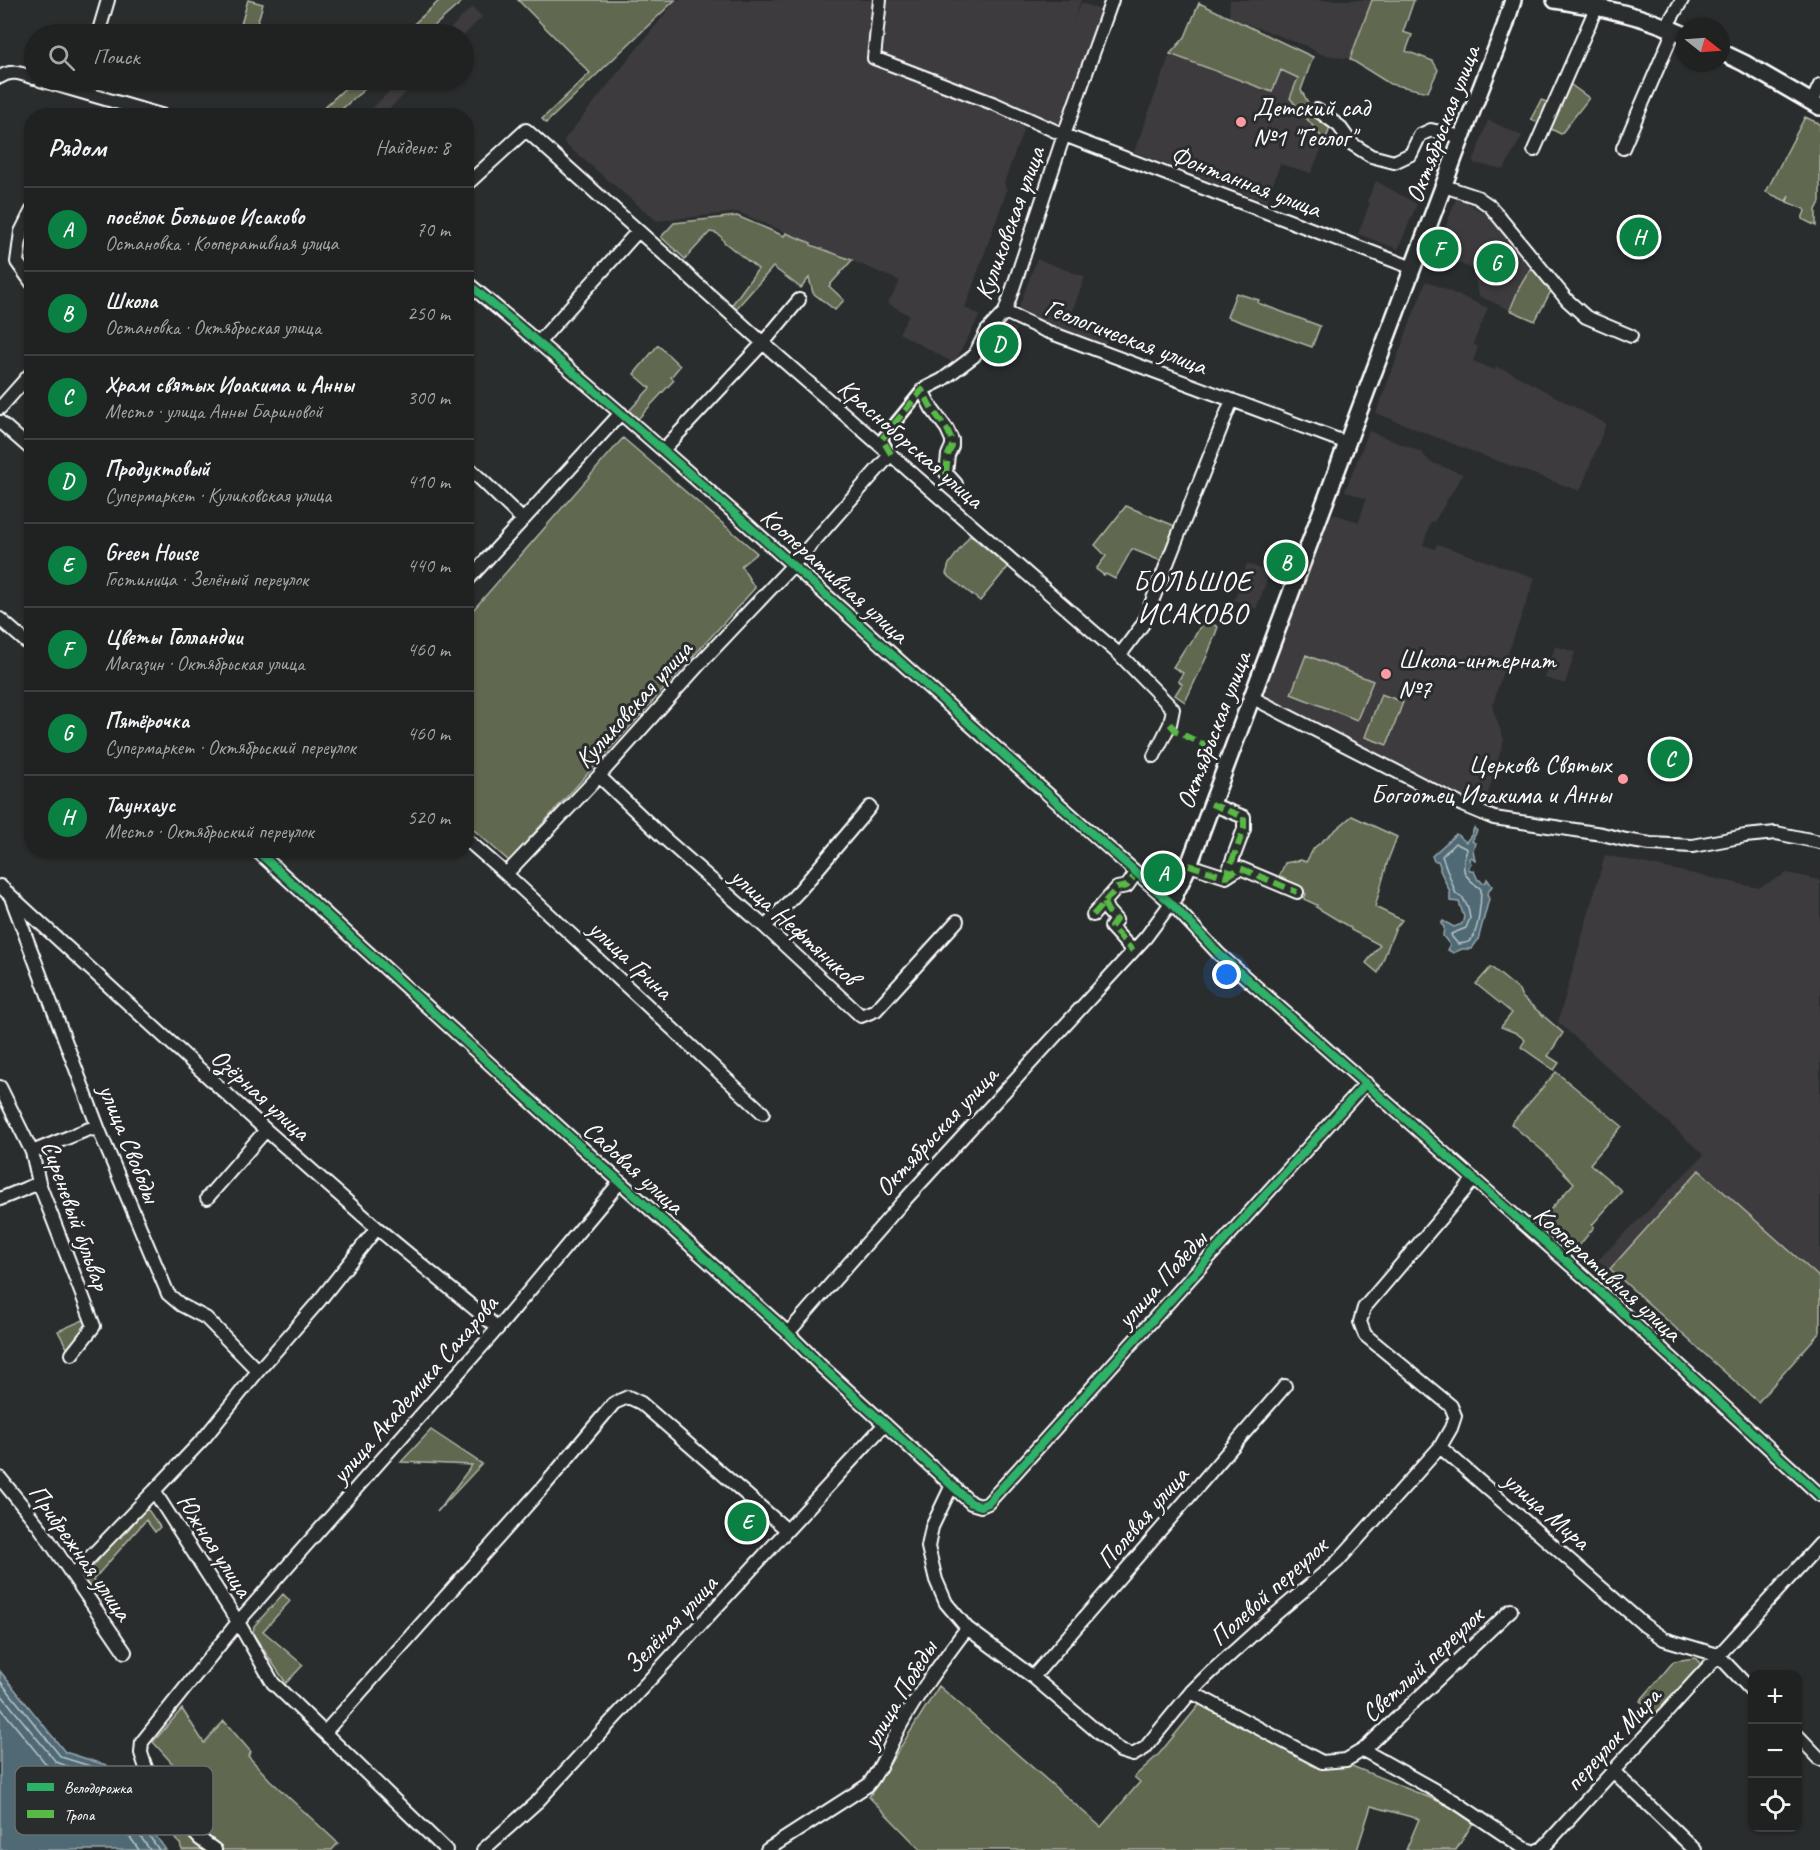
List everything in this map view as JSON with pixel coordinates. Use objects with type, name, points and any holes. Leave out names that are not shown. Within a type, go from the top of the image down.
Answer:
[{"type":"street","points":[[101,24],[108,0]]},
{"type":"street","name":"Фонтанная улица","points":[[880,0],[874,58],[995,104],[1064,135],[1413,268]]},
{"type":"street","name":"Куликовская улица","points":[[506,874],[793,565],[891,454],[882,439],[922,390],[942,380],[974,356],[987,331],[1005,312],[1064,135],[1113,0]]},
{"type":"street","name":"Октябрьская улица","points":[[788,1333],[902,1203],[1133,951],[1171,903],[1189,865],[1462,137],[1506,26],[1513,0]]},
{"type":"street","points":[[1555,0],[1598,3],[1675,31]]},
{"type":"street","points":[[1623,148],[1675,31],[1682,0]]},
{"type":"street","points":[[1534,150],[1598,3]]},
{"type":"street","points":[[1730,56],[1816,104],[1820,85]]},
{"type":"street","points":[[0,77],[15,72],[24,75]]},
{"type":"street","points":[[94,90],[142,108]]},
{"type":"street","points":[[1317,110],[1339,126],[1352,144],[1371,156],[1394,162],[1411,154],[1420,135],[1431,130],[1462,137]]},
{"type":"street","name":"Красноборская улица","points":[[474,178],[526,130],[763,343],[1120,655],[1173,709],[1170,724],[1154,756]]},
{"type":"street","points":[[1444,186],[1477,197],[1490,206],[1567,300],[1586,317],[1631,336]]},
{"type":"street","points":[[24,226],[17,262],[24,272]]},
{"type":"street","points":[[539,342],[638,231]]},
{"type":"street","name":"Кооперативная улица","points":[[474,289],[663,450],[1171,903],[1219,954],[1584,1277],[1820,1495]]},
{"type":"street","points":[[663,450],[763,343],[799,300]]},
{"type":"street","name":"Геологическая улица","points":[[1005,312],[1046,331],[1347,444]]},
{"type":"street","points":[[0,408],[24,381]]},
{"type":"street","points":[[922,390],[952,440],[946,472],[956,484]]},
{"type":"street","points":[[1120,655],[1143,624],[1232,400]]},
{"type":"street","points":[[474,573],[621,413]]},
{"type":"street","points":[[0,422],[24,443]]},
{"type":"street","points":[[474,473],[523,520]]},
{"type":"street","points":[[0,619],[24,640]]},
{"type":"street","points":[[1251,698],[1460,804],[1494,818],[1676,846],[1693,846],[1745,836],[1776,833],[1820,842]]},
{"type":"street","name":"улица Нефтяников","points":[[599,776],[664,838],[861,1016],[876,1010],[957,921]]},
{"type":"street","points":[[1211,804],[1244,817],[1244,829],[1226,878]]},
{"type":"street","points":[[765,927],[800,890],[870,807]]},
{"type":"street","name":"улица Грина","points":[[474,846],[763,1113]]},
{"type":"street","name":"Садовая улица","points":[[265,858],[788,1333],[971,1503],[981,1506],[988,1503]]},
{"type":"street","points":[[1189,865],[1226,878]]},
{"type":"street","points":[[1226,878],[1240,868],[1297,892]]},
{"type":"street","points":[[1094,915],[1117,888],[1127,886],[1136,873]]},
{"type":"street","name":"Озёрная улица","points":[[0,886],[266,1130],[377,1228],[498,1328]]},
{"type":"street","name":"улица Свободы","points":[[10,897],[99,1130],[168,1294],[181,1305],[206,1318],[258,1371]]},
{"type":"street","points":[[1104,903],[1116,920],[1111,927],[1133,951]]},
{"type":"street","name":"улица Победы","points":[[988,1503],[1366,1083]]},
{"type":"street","name":"Сиреневый бульвар","points":[[0,1087],[32,1152],[39,1183],[94,1326],[72,1354]]},
{"type":"street","points":[[32,1152],[89,1129],[99,1130]]},
{"type":"street","points":[[207,1198],[266,1130]]},
{"type":"street","points":[[1440,1447],[1455,1416],[1451,1406],[1365,1335],[1360,1322],[1364,1308],[1474,1179]]},
{"type":"street","name":"улица Академика Сахарова","points":[[145,1766],[141,1753],[142,1742],[238,1622],[498,1328],[620,1182]]},
{"type":"street","points":[[0,1199],[39,1183]]},
{"type":"street","name":"Южная улица","points":[[377,1228],[205,1437],[154,1491],[238,1622],[273,1683],[446,1850]]},
{"type":"street","name":"Полевая улица","points":[[1034,1677],[1285,1386]]},
{"type":"street","points":[[325,1732],[545,1485],[614,1403],[628,1397],[641,1403],[787,1530]]},
{"type":"street","name":"Зелёная улица","points":[[483,1850],[538,1801],[885,1424]]},
{"type":"street","name":"улица Мира","points":[[1440,1447],[1644,1625],[1664,1639],[1718,1655]]},
{"type":"street","name":"Полевой переулок","points":[[1034,1677],[1120,1751],[1133,1755],[1145,1748],[1191,1692],[1210,1673],[1337,1562],[1440,1447]]},
{"type":"street","name":"Прибрежная улица","points":[[0,1478],[39,1526],[124,1652]]},
{"type":"street","name":"улица Победы","points":[[767,1850],[868,1785],[878,1772],[899,1728],[921,1692],[967,1628],[946,1603],[936,1580],[928,1547],[932,1527],[952,1485]]},
{"type":"street","points":[[73,1575],[154,1491]]},
{"type":"street","name":"переулок Мира","points":[[1538,1850],[1543,1848],[1820,1544]]},
{"type":"street","name":"Светлый переулок","points":[[1363,1750],[1511,1610]]},
{"type":"street","points":[[967,1628],[1034,1677]]},
{"type":"street","points":[[1718,1655],[1748,1687]]},
{"type":"street","points":[[1191,1692],[1322,1762],[1346,1760],[1363,1750],[1454,1801],[1527,1849]]},
{"type":"street","points":[[1802,1742],[1820,1759]]},
{"type":"street","points":[[1613,1771],[1695,1850]]},
{"type":"street","name":"улица Академика Сахарова","points":[[196,1835],[215,1850]]},
{"type":"shaded area","points":[[676,0],[1081,0],[1073,22],[1081,3],[1107,12],[1064,128],[1029,114],[1004,183],[1007,190],[965,308],[980,315],[954,363],[899,333],[909,315],[887,303],[900,281],[738,212],[657,221],[565,144],[564,140]]},
{"type":"shaded area","points":[[1230,0],[1372,0],[1350,59],[1321,54],[1306,46],[1229,17]]},
{"type":"shaded area","points":[[472,7],[482,17],[474,25],[455,24]]},
{"type":"shaded area","points":[[1170,54],[1271,92],[1281,70],[1298,78],[1290,98],[1325,141],[1311,173],[1280,164],[1267,202],[1134,152]]},
{"type":"shaded area","points":[[391,90],[409,90],[390,108],[372,108]]},
{"type":"shaded area","points":[[1488,120],[1522,136],[1504,169],[1473,163]]},
{"type":"shaded area","points":[[1376,181],[1417,204],[1398,249],[1358,234],[1370,203],[1367,201]]},
{"type":"shaded area","points":[[1457,196],[1488,216],[1531,268],[1510,310],[1479,296],[1472,269],[1436,253]]},
{"type":"shaded area","points":[[1037,259],[1085,277],[1067,325],[1107,340],[1103,350],[1015,317]]},
{"type":"shaded area","points":[[1426,281],[1488,308],[1473,344],[1478,347],[1473,361],[1495,370],[1496,367],[1512,373],[1606,424],[1580,491],[1376,413]]},
{"type":"shaded area","points":[[1002,323],[1017,329],[1004,356],[987,349],[993,336],[998,335]]},
{"type":"shaded area","name":"Школа-интернат №7","points":[[1369,431],[1421,452],[1430,462],[1463,474],[1434,522],[1431,521],[1423,545],[1435,549],[1437,544],[1535,578],[1492,707],[1504,740],[1488,794],[1479,807],[1277,705],[1264,692],[1329,515],[1334,514],[1359,522],[1366,499],[1345,491]]},
{"type":"shaded area","points":[[1247,564],[1270,572],[1256,609],[1234,600]]},
{"type":"shaded area","points":[[1555,646],[1575,652],[1565,684],[1545,678]]},
{"type":"shaded area","points":[[1605,855],[1759,888],[1787,873],[1820,880],[1820,1330],[1759,1404],[1598,1260],[1704,1155],[1558,1022]]},
{"type":"green space","points":[[248,0],[263,4],[257,24],[241,24]]},
{"type":"green space","points":[[440,0],[464,0],[436,24],[414,24]]},
{"type":"green space","points":[[518,0],[675,0],[546,123],[542,119],[590,73]]},
{"type":"green space","points":[[1372,0],[1414,0],[1403,32],[1412,35],[1406,51],[1433,61],[1438,70],[1428,92],[1390,84],[1350,59]]},
{"type":"green space","points":[[1199,3],[1313,57],[1301,90],[1310,106],[1330,128],[1325,141],[1290,98],[1298,78],[1281,70],[1272,92],[1170,54],[1185,37]]},
{"type":"green space","points":[[1567,82],[1589,98],[1561,134],[1531,119],[1541,100],[1549,103]]},
{"type":"green space","points":[[343,90],[364,90],[343,108],[324,108]]},
{"type":"green space","points":[[1805,117],[1820,124],[1820,202],[1816,210],[1816,226],[1802,219],[1804,209],[1787,202],[1789,196],[1786,201],[1766,192]]},
{"type":"green space","points":[[737,216],[784,236],[786,233],[852,260],[829,286],[844,300],[835,310],[813,293],[809,278],[801,288],[773,267],[735,310],[731,306],[758,269],[715,233],[710,232],[685,259],[661,237],[674,223]]},
{"type":"green space","points":[[1531,268],[1551,291],[1535,321],[1510,310]]},
{"type":"green space","points":[[1236,293],[1259,300],[1258,303],[1320,326],[1312,347],[1227,317]]},
{"type":"green space","points":[[658,345],[680,366],[671,377],[674,380],[638,419],[629,411],[650,388],[634,374]]},
{"type":"green space","points":[[623,438],[757,553],[741,566],[755,588],[509,861],[474,830],[474,609]]},
{"type":"green space","points":[[1126,506],[1175,526],[1161,561],[1132,549],[1115,579],[1096,569],[1106,556],[1095,545]]},
{"type":"green space","points":[[970,535],[1008,567],[980,601],[946,574],[949,564]]},
{"type":"green space","points":[[1204,619],[1218,627],[1185,702],[1175,695],[1182,684],[1178,681],[1183,673],[1173,667],[1187,645],[1190,645]]},
{"type":"green space","points":[[1306,655],[1373,681],[1357,720],[1291,694]]},
{"type":"green space","points":[[1381,694],[1403,702],[1387,745],[1365,737]]},
{"type":"green space","points":[[1352,816],[1397,837],[1375,907],[1402,920],[1395,929],[1378,973],[1366,963],[1380,945],[1351,930],[1316,907],[1317,905],[1304,899],[1306,894],[1277,882],[1285,863],[1301,860],[1306,862],[1314,848]]},
{"type":"green space","points":[[1491,967],[1519,990],[1522,997],[1563,1033],[1548,1056],[1559,1063],[1554,1070],[1521,1047],[1525,1040],[1516,1033],[1501,1027],[1512,1013],[1476,984]]},
{"type":"green space","points":[[1556,1072],[1622,1126],[1590,1164],[1622,1191],[1592,1225],[1594,1227],[1575,1251],[1541,1220],[1574,1183],[1544,1152],[1511,1124]]},
{"type":"green space","points":[[1699,1170],[1820,1278],[1820,1332],[1758,1402],[1610,1269]]},
{"type":"green space","points":[[90,1317],[96,1336],[67,1348],[58,1331]]},
{"type":"green space","points":[[431,1430],[482,1464],[437,1512],[472,1465],[401,1462]]},
{"type":"green space","points":[[147,1510],[160,1527],[155,1532],[146,1520],[93,1580],[106,1599],[100,1603],[85,1582],[85,1576],[115,1540],[121,1538]]},
{"type":"green space","points":[[283,1594],[290,1601],[263,1631],[303,1665],[286,1683],[253,1634],[254,1626]]},
{"type":"green space","points":[[1695,1658],[1705,1668],[1658,1716],[1640,1701],[1674,1661]]},
{"type":"green space","points":[[939,1686],[1101,1827],[1140,1782],[1134,1777],[1159,1754],[1200,1704],[1445,1804],[1473,1823],[1456,1850],[1406,1850],[1419,1819],[1371,1806],[1357,1850],[921,1850],[869,1797]]},
{"type":"green space","points":[[182,1709],[204,1743],[224,1721],[251,1752],[248,1756],[270,1780],[338,1843],[332,1850],[182,1850],[175,1839],[178,1835],[213,1835],[213,1766],[175,1766],[153,1742]]},
{"type":"water","points":[[1474,828],[1477,831],[1472,841],[1475,843],[1473,850],[1475,860],[1471,857],[1469,859],[1471,863],[1468,869],[1474,871],[1482,883],[1487,879],[1492,886],[1487,894],[1489,899],[1478,940],[1471,949],[1462,949],[1453,953],[1448,950],[1450,945],[1443,936],[1444,927],[1441,924],[1443,921],[1454,927],[1462,924],[1464,917],[1459,902],[1450,901],[1450,892],[1438,861],[1434,861],[1432,856],[1456,834],[1466,842]]},
{"type":"water","points":[[0,1671],[65,1752],[107,1766],[15,1766],[15,1835],[155,1835],[166,1850],[0,1850]]},
{"type":"marked path","points":[[891,454],[882,439],[922,390],[952,440],[946,473],[956,484]]},
{"type":"marked path","points":[[1170,724],[1177,732],[1203,744],[1210,755]]},
{"type":"marked path","points":[[1203,744],[1215,742]]},
{"type":"marked path","points":[[1189,865],[1226,877],[1244,829],[1244,817],[1211,804]]},
{"type":"marked path","points":[[1226,877],[1240,868],[1297,892]]},
{"type":"marked path","points":[[1093,915],[1117,888],[1127,886],[1136,873]]},
{"type":"marked path","points":[[1104,903],[1116,920],[1111,927],[1133,951]]},
{"type":"cycle path","points":[[474,289],[645,434],[1171,903],[1219,954],[1584,1277],[1820,1495]]},
{"type":"cycle path","points":[[265,858],[788,1333],[971,1503],[981,1506],[988,1503],[1366,1083]]},
{"type":"place","name":"Детский сад №1 \"Геолог\"","points":[[1241,122]]},
{"type":"place","name":"Таунхаус","points":[[1639,237]]},
{"type":"place","name":"Цветы Голландии","points":[[1439,249]]},
{"type":"place","name":"Пятёрочка","points":[[1496,263]]},
{"type":"place","name":"Продуктовый","points":[[999,344]]},
{"type":"place","name":"Школа","points":[[1286,562]]},
{"type":"place","name":"Школа-интернат №7","points":[[1386,674]]},
{"type":"place","name":"Храм святых Иоакима и Анны","points":[[1670,759]]},
{"type":"place","name":"Церковь Святых Богоотец Иоакима и Анны","points":[[1623,779]]},
{"type":"place","name":"посёлок Большое Исаково","points":[[1163,873]]},
{"type":"place","name":"Green House","points":[[747,1522]]},
{"type":"district","name":"БОЛЬШОЕ ИСАКОВО","points":[[1193,597]]}]
